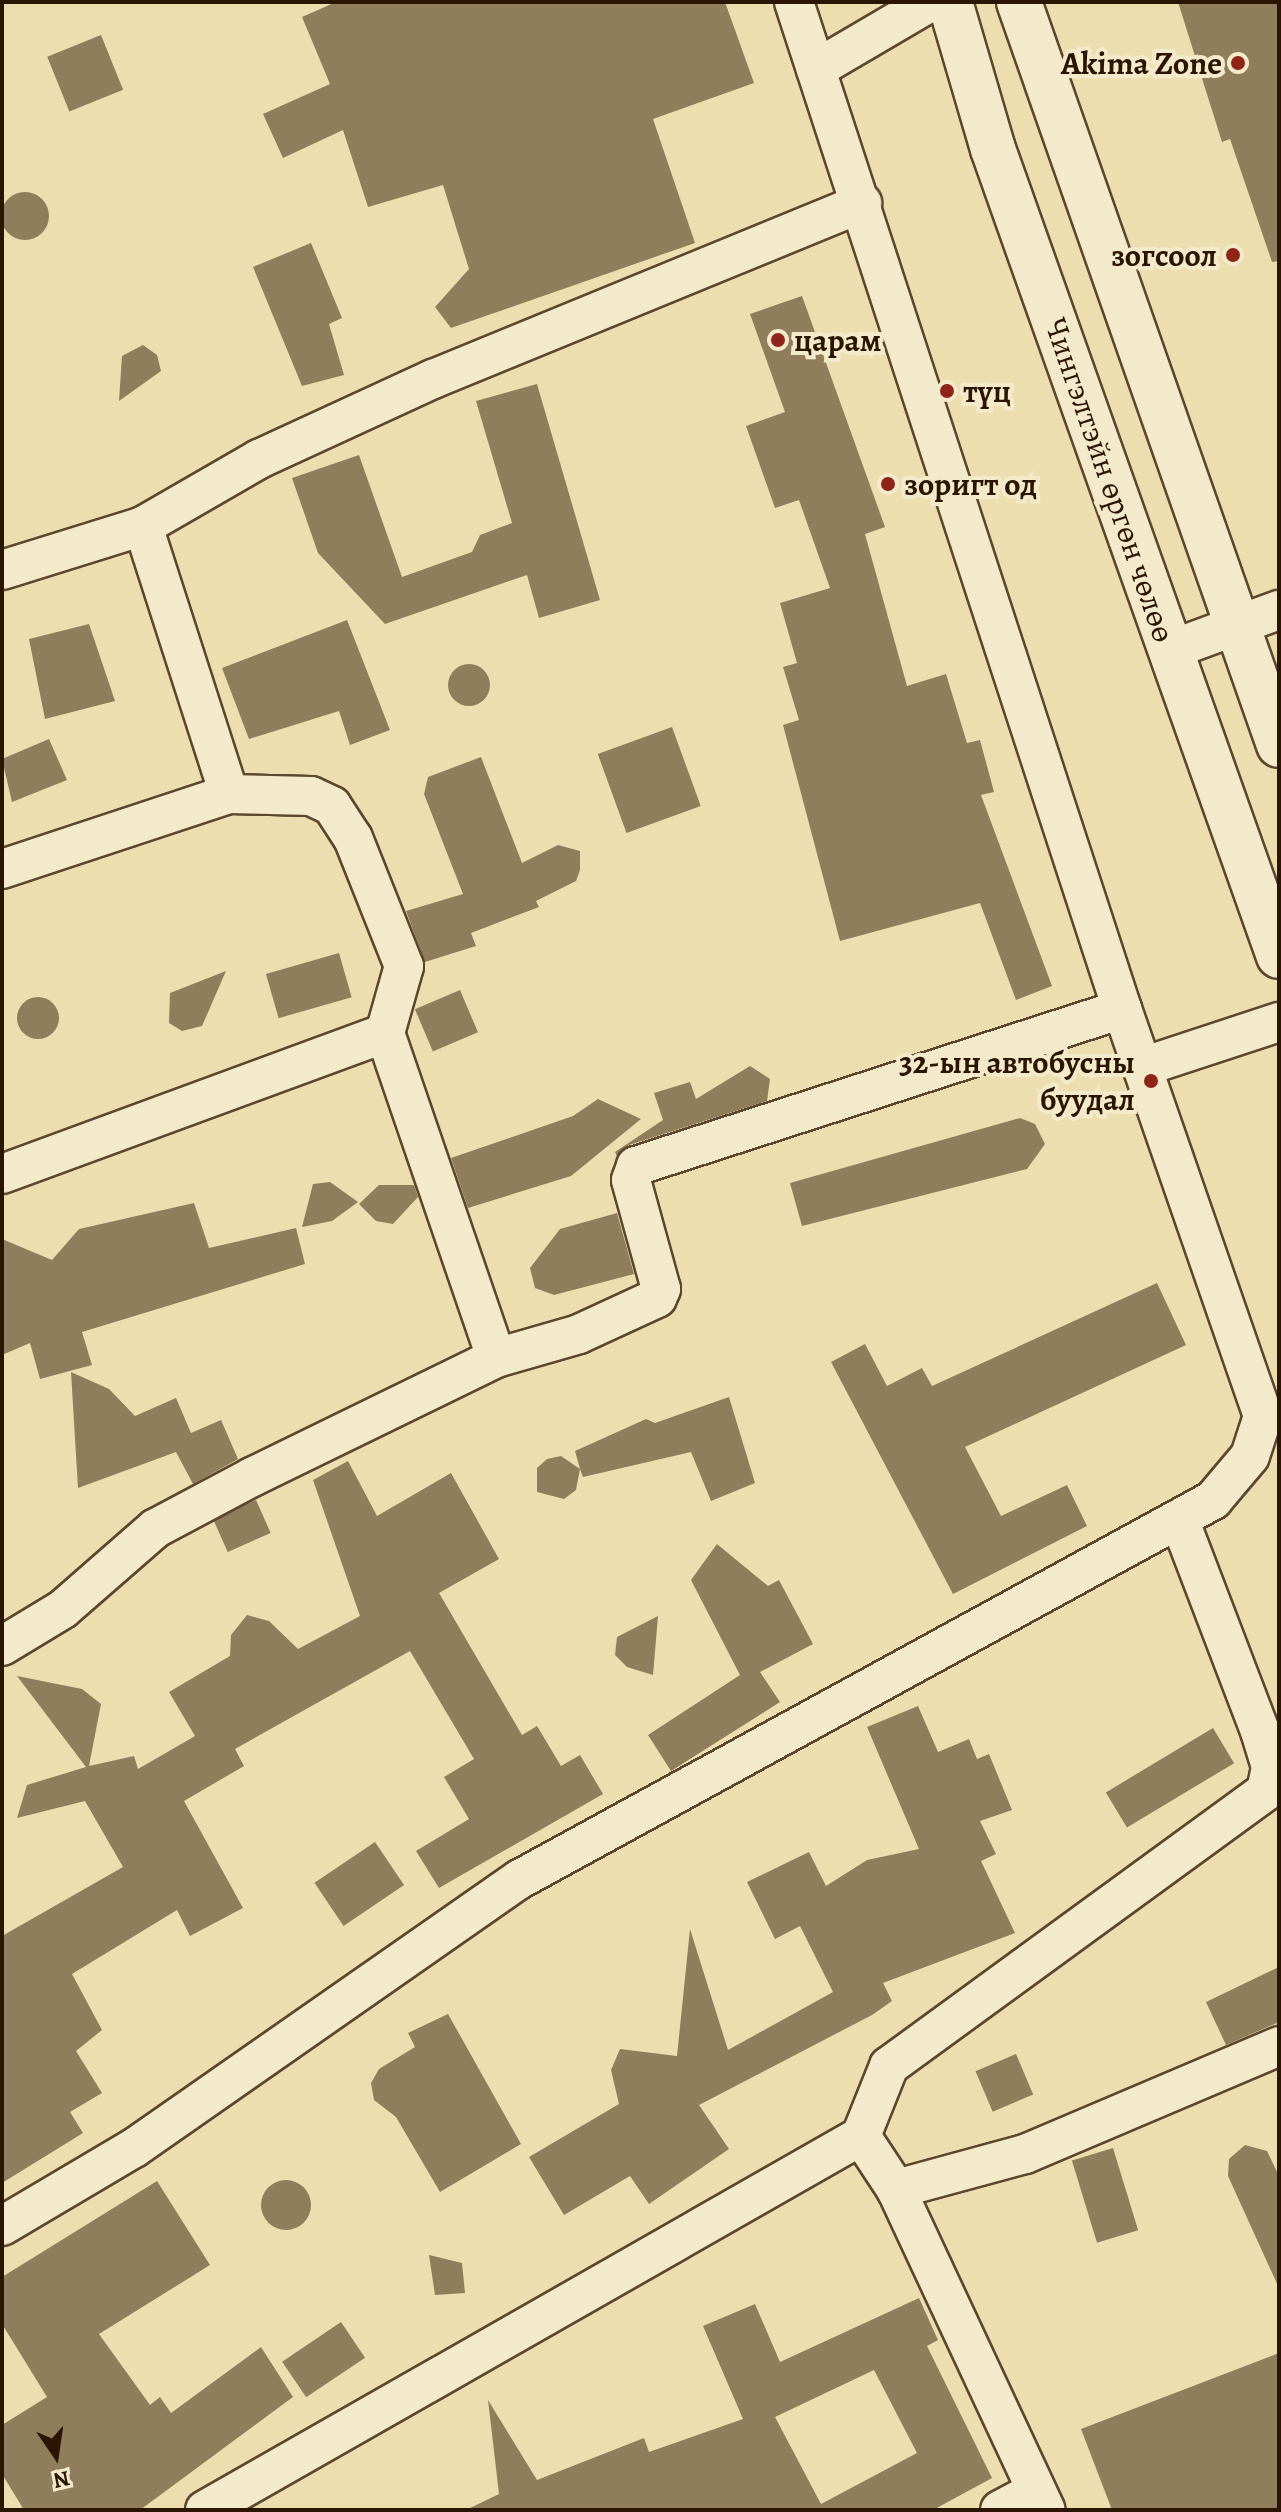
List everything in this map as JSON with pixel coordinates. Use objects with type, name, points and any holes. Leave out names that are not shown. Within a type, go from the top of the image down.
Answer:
[{"type":"main road","name":"Чингэлтэйн өргөн чөлөө","points":[[950,2],[993,149],[1279,956]]},
{"type":"main road","points":[[1019,2],[1279,745]]},
{"type":"street","points":[[2,2226],[134,2148],[520,1879],[1180,1521],[1213,1500],[1250,1456],[1263,1416],[1020,714],[862,203],[794,2]]},
{"type":"street","points":[[816,69],[930,2]]},
{"type":"street","points":[[2,570],[143,526],[259,459],[433,379],[862,203]]},
{"type":"street","points":[[143,526],[229,794]]},
{"type":"street","points":[[1170,650],[1279,610]]},
{"type":"street","points":[[2,869],[229,794],[311,796],[332,806],[353,838],[404,966],[385,1033],[496,1358]]},
{"type":"street","points":[[2,1646],[63,1609],[156,1528],[496,1358],[579,1334],[657,1298],[661,1289],[631,1180],[636,1166],[1122,1009]]},
{"type":"street","points":[[1142,1067],[1279,1022]]},
{"type":"street","points":[[2,1174],[385,1033]]},
{"type":"street","points":[[205,2510],[861,2136],[889,2066],[1266,1791],[1271,1767],[1260,1731],[1180,1521]]},
{"type":"street","points":[[896,2189],[1025,2154],[1279,2046]]},
{"type":"street","points":[[861,2136],[896,2189],[1041,2500],[1000,2510]]},
{"type":"building","points":[[336,2],[725,2],[754,83],[653,119],[695,243],[451,328],[435,307],[469,269],[443,185],[368,207],[343,130],[283,158],[263,114],[330,84],[302,17]]},
{"type":"building","name":"Akima Zone","points":[[1178,2],[1279,2],[1279,261],[1272,262],[1230,139],[1222,142]]},
{"type":"building","points":[[101,35],[123,90],[69,111],[47,57]]},
{"type":"building","points":[[25,192],[42,199],[49,216],[42,233],[25,240],[8,233],[1,216],[8,199]]},
{"type":"building","points":[[311,243],[342,318],[329,324],[344,375],[302,386],[253,267]]},
{"type":"building","points":[[802,296],[885,527],[865,534],[907,686],[946,674],[967,743],[980,740],[994,792],[981,795],[1052,986],[1016,1000],[980,903],[840,941],[783,725],[799,720],[783,667],[797,663],[780,603],[830,588],[799,500],[775,508],[746,426],[785,412],[750,314]]},
{"type":"building","points":[[143,345],[157,355],[161,371],[119,401],[122,356]]},
{"type":"building","points":[[537,384],[600,600],[539,618],[527,575],[385,624],[318,553],[292,478],[359,455],[402,577],[472,552],[480,535],[512,523],[476,401]]},
{"type":"building","points":[[347,620],[390,730],[350,745],[339,711],[249,739],[222,668]]},
{"type":"building","points":[[89,624],[115,701],[45,719],[29,639]]},
{"type":"building","points":[[469,664],[484,670],[490,685],[484,700],[469,706],[454,700],[448,685],[454,670]]},
{"type":"building","points":[[672,727],[701,806],[626,833],[598,754]]},
{"type":"building","points":[[49,739],[67,780],[12,802],[2,759]]},
{"type":"building","points":[[481,757],[522,863],[558,845],[580,851],[580,870],[576,881],[536,901],[539,907],[471,933],[476,946],[425,962],[406,911],[463,894],[424,794],[428,777]]},
{"type":"building","points":[[339,953],[352,997],[279,1018],[266,974]]},
{"type":"building","points":[[226,971],[202,1026],[182,1031],[169,1023],[170,993]]},
{"type":"building","points":[[460,990],[478,1032],[433,1051],[415,1009]]},
{"type":"building","points":[[38,997],[53,1003],[59,1018],[53,1033],[38,1039],[23,1033],[17,1018],[23,1003]]},
{"type":"building","points":[[750,1066],[770,1079],[767,1101],[629,1145],[617,1156],[615,1152],[663,1120],[654,1093],[690,1082],[696,1099]]},
{"type":"building","points":[[598,1099],[641,1119],[571,1176],[468,1208],[451,1158],[573,1116]]},
{"type":"building","points":[[1020,1118],[1035,1124],[1045,1144],[1027,1169],[802,1226],[790,1183]]},
{"type":"building","points":[[330,1182],[358,1202],[332,1221],[302,1227],[313,1184]]},
{"type":"building","points":[[379,1185],[414,1185],[418,1197],[393,1224],[376,1221],[359,1204]]},
{"type":"building","points":[[194,1203],[209,1248],[296,1228],[305,1264],[82,1332],[92,1365],[40,1379],[30,1343],[2,1355],[2,1239],[52,1260],[79,1229]]},
{"type":"building","points":[[617,1213],[634,1274],[554,1295],[535,1288],[530,1268],[560,1229]]},
{"type":"building","points":[[1157,1283],[1186,1345],[965,1447],[1001,1516],[1067,1485],[1087,1526],[953,1594],[831,1362],[865,1344],[887,1386],[922,1368],[932,1386]]},
{"type":"building","points":[[71,1372],[109,1389],[135,1416],[176,1398],[191,1433],[221,1420],[238,1459],[193,1484],[176,1452],[78,1488]]},
{"type":"building","points":[[729,1397],[755,1483],[711,1501],[691,1452],[583,1477],[575,1451],[646,1419],[655,1423]]},
{"type":"building","points":[[561,1456],[580,1469],[576,1490],[564,1499],[537,1492],[537,1468],[547,1459]]},
{"type":"building","points":[[348,1461],[377,1516],[451,1473],[499,1559],[439,1593],[522,1735],[537,1726],[561,1766],[580,1755],[603,1794],[439,1888],[416,1851],[469,1819],[444,1777],[474,1759],[410,1651],[235,1749],[244,1766],[184,1801],[243,1908],[190,1936],[177,1910],[72,1974],[102,2030],[76,2051],[102,2093],[70,2112],[83,2133],[2,2183],[2,1936],[123,1867],[85,1801],[17,1818],[27,1785],[86,1767],[17,1676],[82,1689],[101,1704],[89,1766],[134,1756],[138,1769],[195,1736],[169,1692],[230,1656],[231,1635],[247,1615],[269,1621],[298,1649],[360,1616],[313,1480]]},
{"type":"building","points":[[256,1500],[271,1533],[228,1552],[213,1519]]},
{"type":"building","points":[[717,1544],[768,1586],[779,1580],[813,1644],[760,1672],[780,1702],[671,1771],[648,1735],[740,1675],[691,1580]]},
{"type":"building","points":[[658,1616],[653,1675],[627,1667],[615,1655],[617,1637]]},
{"type":"building","points":[[918,1706],[938,1752],[969,1739],[977,1759],[989,1754],[1012,1810],[980,1821],[996,1854],[981,1861],[1015,1933],[883,1983],[892,2001],[872,2015],[699,2105],[729,2149],[649,2204],[630,2176],[564,2215],[529,2157],[619,2104],[611,2070],[620,2049],[677,2056],[690,1929],[728,2050],[833,1992],[800,1926],[775,1939],[747,1882],[809,1852],[826,1886],[867,1860],[919,1849],[867,1727]]},
{"type":"building","points":[[1213,1728],[1234,1763],[1127,1828],[1106,1792]]},
{"type":"building","points":[[375,1842],[404,1885],[344,1926],[314,1883]]},
{"type":"building","points":[[1279,1967],[1279,2022],[1226,2045],[1206,2002]]},
{"type":"building","points":[[448,2014],[521,2144],[440,2192],[396,2117],[374,2100],[371,2083],[379,2069],[415,2047],[408,2033]]},
{"type":"building","points":[[1016,2054],[1033,2095],[993,2112],[975,2071]]},
{"type":"building","points":[[1245,2145],[1267,2151],[1279,2176],[1279,2288],[1228,2176],[1229,2159]]},
{"type":"building","points":[[1113,2148],[1138,2230],[1097,2243],[1072,2161]]},
{"type":"building","points":[[286,2180],[303,2188],[311,2205],[303,2222],[286,2230],[269,2222],[261,2205],[269,2188]]},
{"type":"building","points":[[157,2181],[210,2265],[99,2334],[150,2405],[160,2397],[171,2413],[261,2347],[293,2397],[140,2510],[24,2510],[2,2474],[2,2425],[47,2397],[2,2324],[2,2277]]},
{"type":"building","points":[[429,2255],[462,2263],[465,2293],[435,2295]]},
{"type":"building","points":[[919,2298],[938,2340],[927,2346],[992,2478],[933,2510],[466,2510],[499,2494],[488,2400],[537,2480],[644,2438],[649,2452],[743,2419],[703,2326],[755,2304],[780,2362]],"holes":[[[874,2370],[917,2453],[821,2504],[775,2417]]]},
{"type":"building","points":[[341,2322],[365,2358],[306,2397],[282,2362]]},
{"type":"building","points":[[1279,2353],[1279,2510],[1112,2510],[1081,2429]]},
{"type":"place","name":"Akima Zone","points":[[1238,63]]},
{"type":"place","name":"зогсоол","points":[[1233,255]]},
{"type":"place","name":"царам","points":[[778,340]]},
{"type":"place","name":"түц","points":[[947,391]]},
{"type":"place","name":"зоригт од","points":[[888,484]]},
{"type":"place","name":"32-ын автобусны буудал","points":[[1151,1081]]}]
